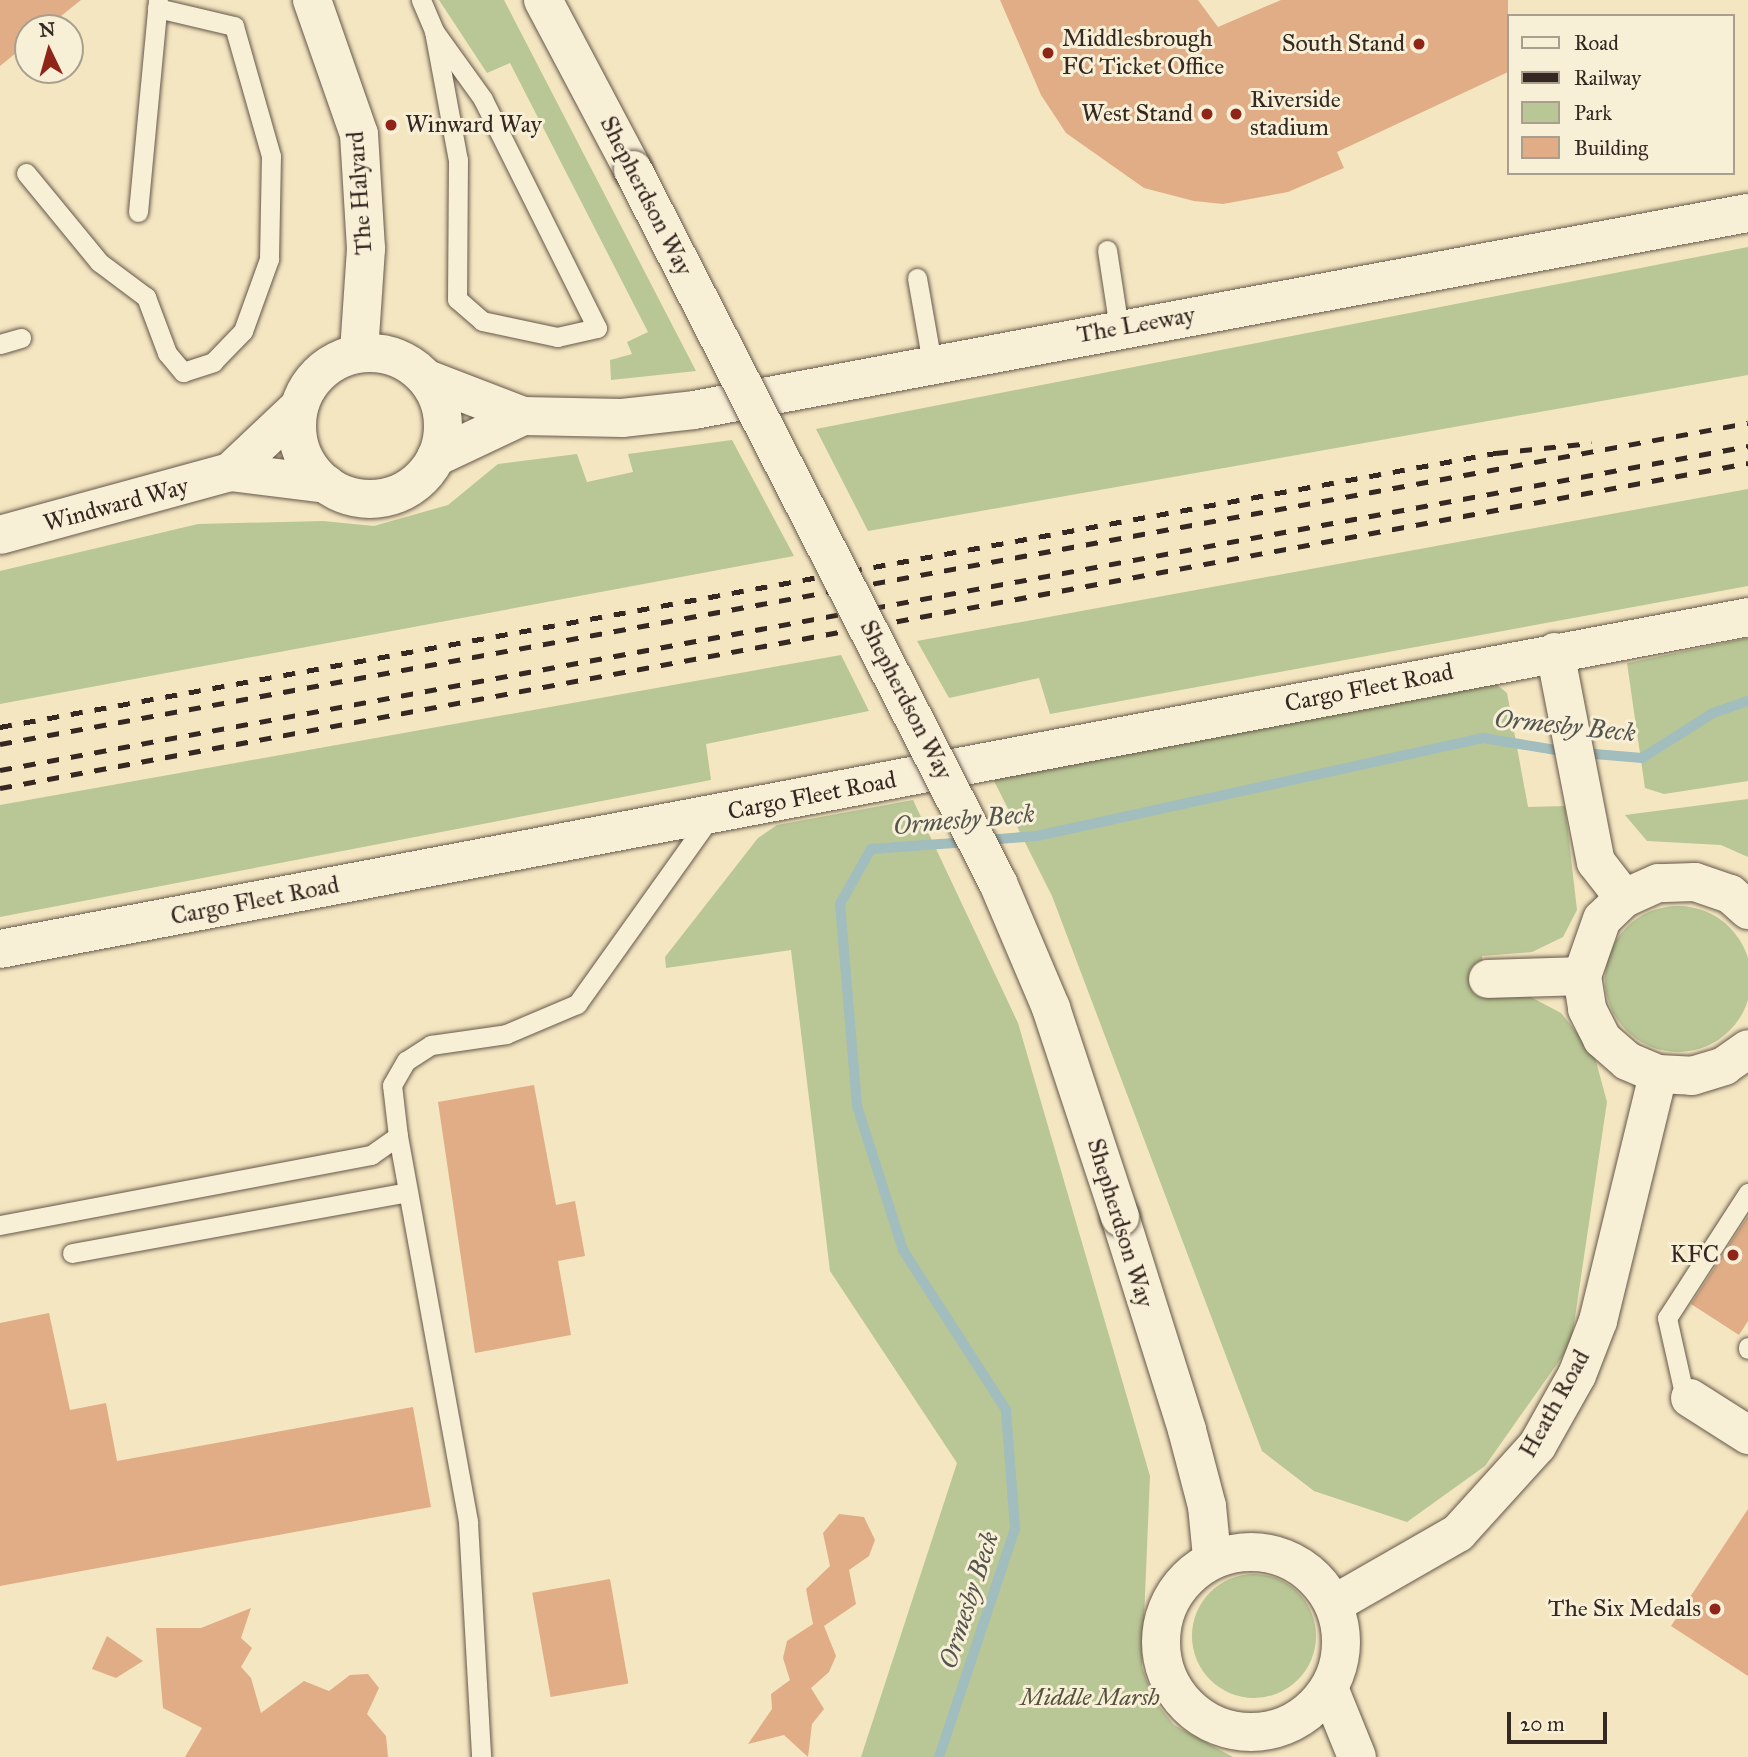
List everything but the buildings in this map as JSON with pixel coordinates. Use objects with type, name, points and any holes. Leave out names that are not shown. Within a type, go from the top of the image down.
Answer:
[{"type":"street","name":"The Halyard","points":[[312,0],[359,134],[366,249],[359,352]]},
{"type":"street","name":"Shepherdson Way","points":[[543,0],[633,170],[998,883],[1051,1008],[1120,1217],[1187,1430],[1207,1506],[1212,1557]]},
{"type":"street","name":"The Leeway","points":[[427,379],[523,416],[622,418],[694,410],[1119,328],[1748,213]]},
{"type":"street","points":[[359,352],[384,353],[427,379],[444,427],[436,457],[406,490],[382,499],[356,499],[326,484],[300,451],[298,408],[320,371],[359,352]]},
{"type":"street","name":"Windward Way","points":[[230,472],[298,408]]},
{"type":"street","name":"The Leeway","points":[[436,457],[523,416]]},
{"type":"street","name":"Windward Way","points":[[0,535],[230,472],[326,484]]},
{"type":"street","name":"Cargo Fleet Road","points":[[0,949],[1748,617]]},
{"type":"street","points":[[1555,652],[1596,862],[1624,898]]},
{"type":"street","points":[[1740,1060],[1692,1076],[1658,1074],[1627,1061],[1602,1039],[1587,1009],[1581,976],[1597,928],[1624,898],[1658,883],[1695,882],[1730,894],[1748,910]]},
{"type":"street","points":[[1488,979],[1581,976]]},
{"type":"street","name":"Heath Road","points":[[1334,1604],[1458,1533],[1537,1446],[1577,1375],[1598,1321],[1658,1074]]},
{"type":"street","points":[[1690,1398],[1748,1435]]},
{"type":"street","points":[[1264,1551],[1291,1561],[1322,1583],[1334,1604],[1340,1662],[1329,1688],[1309,1712],[1269,1731],[1254,1745],[1199,1718],[1174,1694],[1160,1658],[1160,1626],[1173,1594],[1212,1557],[1264,1551]]},
{"type":"street","points":[[1329,1688],[1357,1757]]},
{"type":"lane","points":[[421,0],[434,31],[458,160],[457,299],[482,321],[557,337],[597,328],[484,99],[434,31]]},
{"type":"lane","points":[[26,173],[99,262],[146,297],[167,353],[183,372],[213,362],[243,331],[269,259],[271,156],[234,26],[157,4],[138,212]]},
{"type":"lane","points":[[1107,250],[1119,328]]},
{"type":"lane","points":[[917,278],[932,363]]},
{"type":"lane","points":[[0,344],[21,338]]},
{"type":"lane","points":[[481,1757],[468,1522],[407,1192],[392,1085],[406,1061],[431,1045],[506,1034],[578,1004],[711,816]]},
{"type":"lane","points":[[0,1225],[371,1156],[398,1136]]},
{"type":"lane","points":[[72,1253],[407,1192]]},
{"type":"lane","points":[[1690,1398],[1682,1389],[1667,1318],[1748,1193]]},
{"type":"green space","points":[[439,0],[504,0],[696,371],[611,380],[610,360],[632,354],[627,342],[648,332],[510,63],[487,73]]},
{"type":"green space","points":[[1748,247],[1748,375],[868,531],[816,429]]},
{"type":"green space","points":[[732,440],[794,556],[0,704],[0,571],[198,524],[323,521],[374,526],[448,505],[498,464],[577,454],[587,482],[633,472],[628,454]]},
{"type":"green space","points":[[1748,489],[1748,586],[1050,714],[1039,678],[949,698],[917,641]]},
{"type":"green space","points":[[1748,638],[1748,781],[1664,794],[1645,788],[1627,663]]},
{"type":"green space","points":[[841,655],[869,711],[706,744],[711,780],[0,917],[0,805]]},
{"type":"green space","points":[[1496,684],[1507,693],[1528,807],[1565,806],[1577,910],[1563,937],[1532,952],[1482,956],[1487,992],[1525,994],[1561,1013],[1594,1054],[1607,1102],[1571,1344],[1485,1466],[1407,1522],[1314,1491],[1262,1451],[1052,896],[992,777]]},
{"type":"green space","points":[[1748,799],[1748,857],[1721,845],[1647,841],[1625,815]]},
{"type":"green space","name":"Middle Marsh","points":[[913,800],[1018,1023],[1150,1476],[1142,1667],[1154,1700],[1174,1725],[1233,1757],[861,1757],[957,1463],[830,1271],[791,950],[666,968],[665,957],[758,838],[777,825]]},
{"type":"green space","points":[[1678,906],[1706,912],[1729,928],[1745,951],[1749,965],[1749,993],[1745,1007],[1729,1030],[1706,1046],[1678,1052],[1650,1046],[1627,1030],[1611,1007],[1605,979],[1611,951],[1627,928],[1650,912]]},
{"type":"green space","points":[[1254,1574],[1278,1578],[1298,1592],[1312,1612],[1316,1636],[1312,1660],[1298,1680],[1278,1694],[1254,1698],[1230,1694],[1210,1680],[1196,1660],[1192,1636],[1196,1612],[1210,1592],[1230,1578]]},
{"type":"waterway","name":"Ormesby Beck","points":[[1583,753],[1642,758],[1713,713],[1748,701]]},
{"type":"waterway","name":"Ormesby Beck","points":[[986,840],[1037,836],[1483,738],[1568,752]]},
{"type":"waterway","name":"Ormesby Beck","points":[[939,1757],[1015,1528],[1006,1410],[903,1250],[857,1106],[840,904],[871,849],[968,842]]},
{"type":"railway","points":[[0,744],[1748,423]]},
{"type":"railway","points":[[0,727],[1496,453],[1591,443]]},
{"type":"railway","points":[[0,770],[1748,446]]},
{"type":"railway","points":[[0,788],[1748,463]]},
{"type":"place","name":"South Stand","points":[[1419,44]]},
{"type":"place","name":"Middlesbrough FC Ticket Office","points":[[1048,53]]},
{"type":"place","name":"West Stand","points":[[1207,114]]},
{"type":"place","name":"Riverside stadium","points":[[1236,114]]},
{"type":"place","name":"Winward Way","points":[[391,125]]},
{"type":"place","name":"KFC","points":[[1733,1255]]},
{"type":"place","name":"The Six Medals","points":[[1715,1609]]}]
